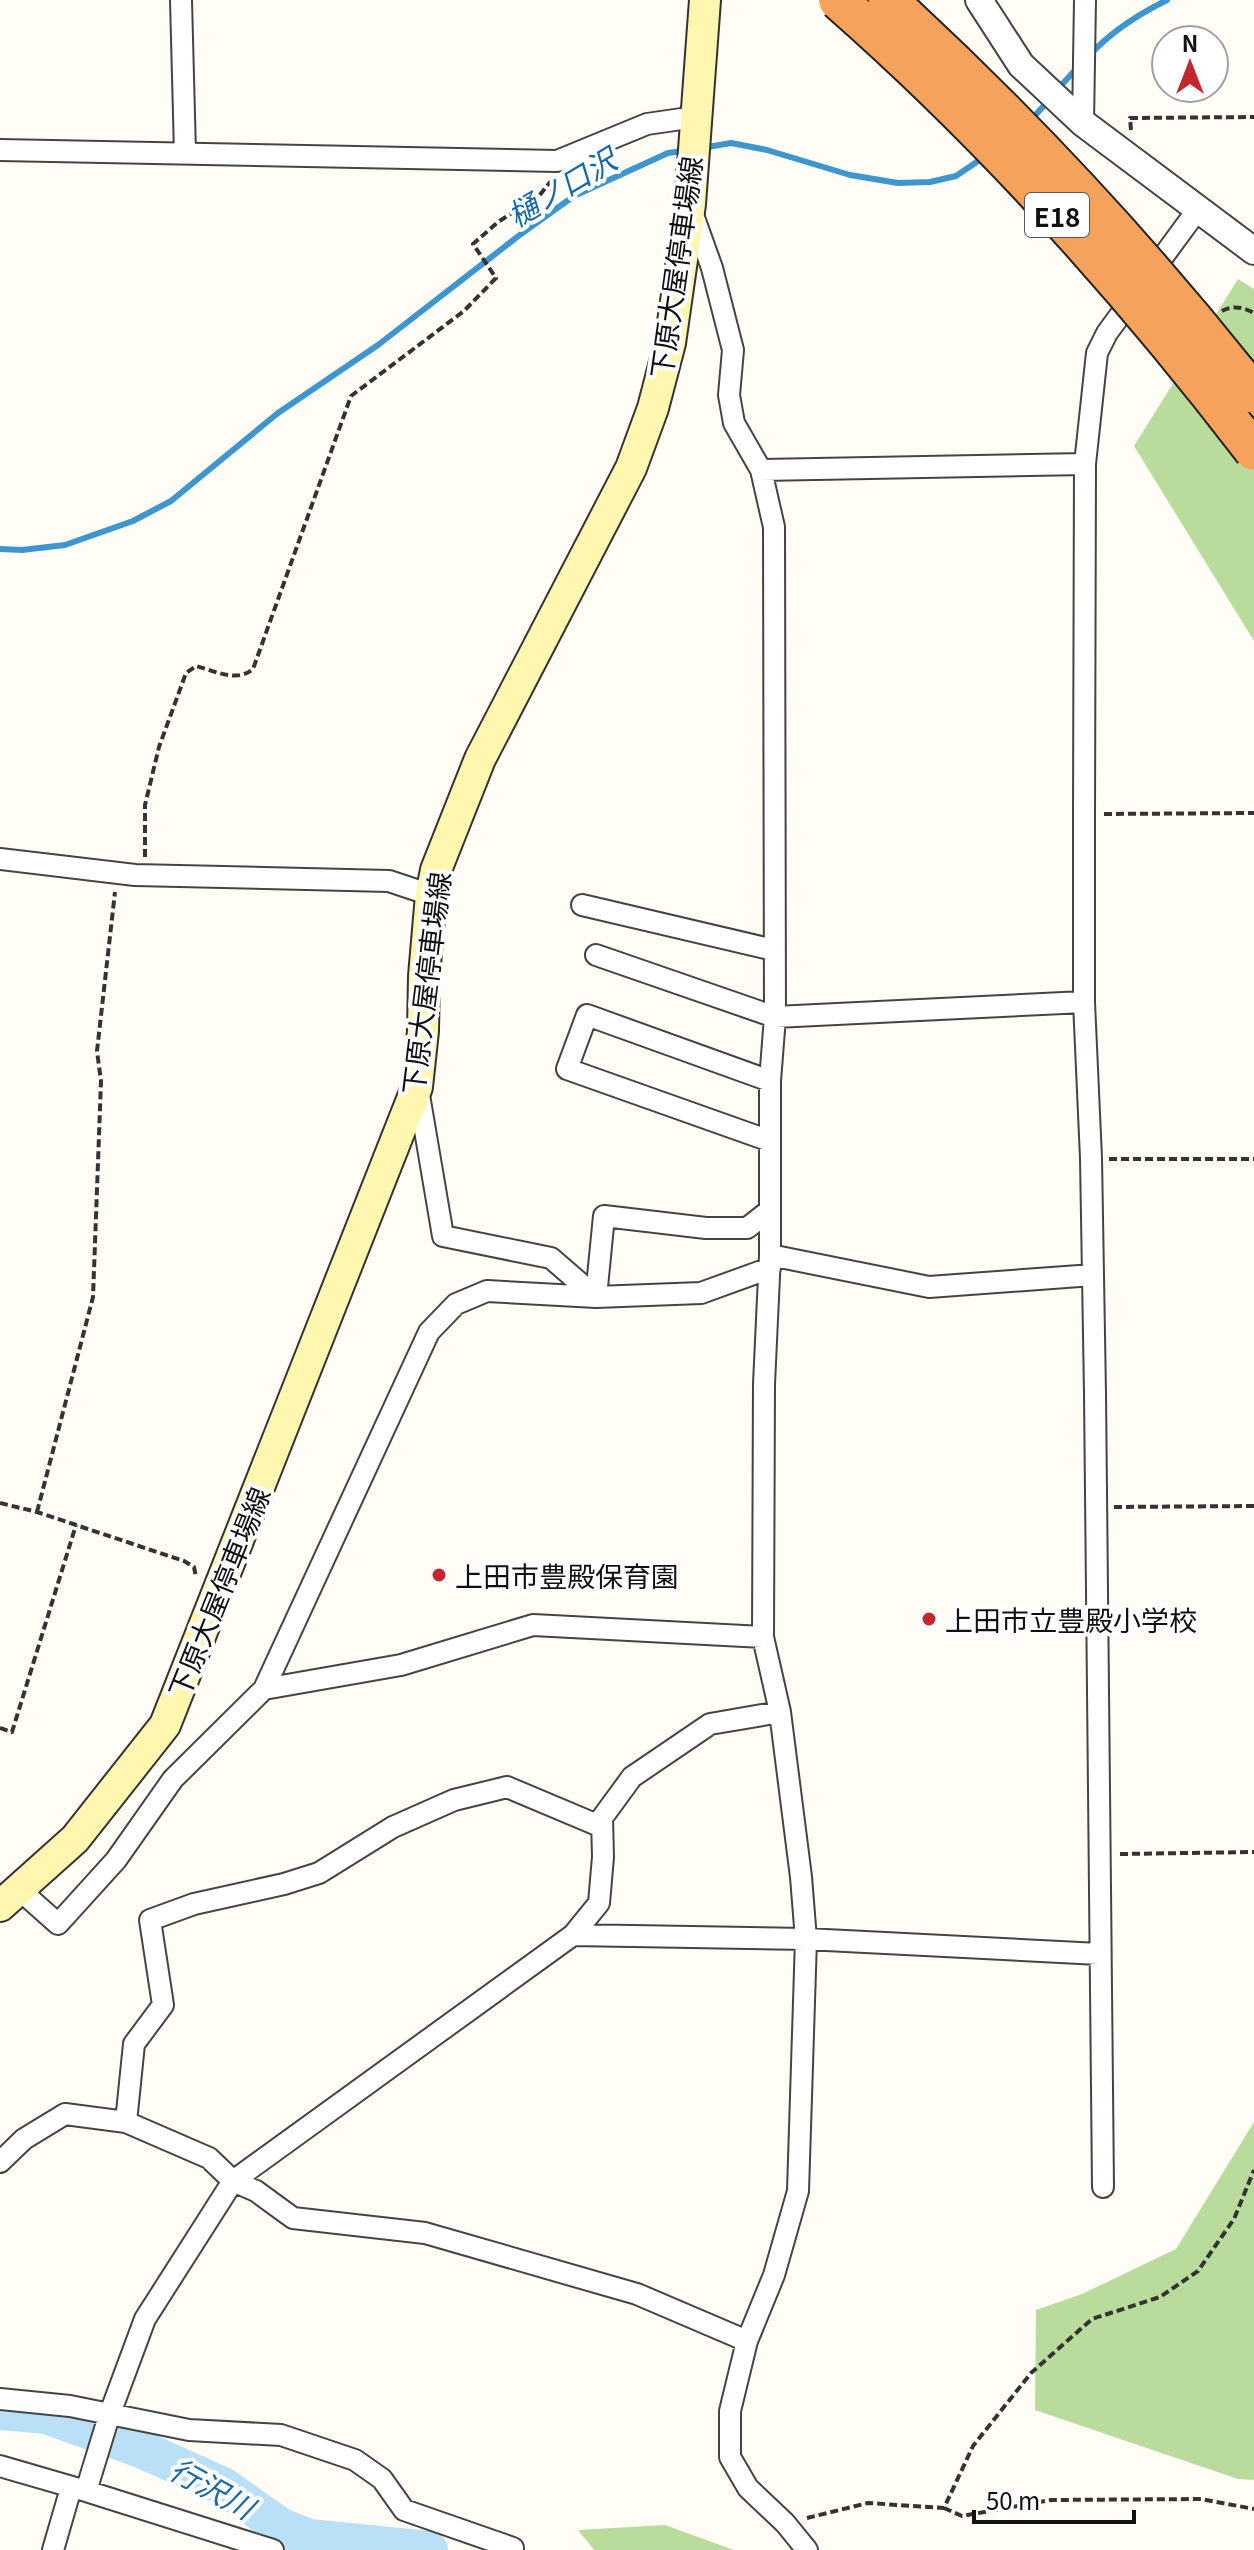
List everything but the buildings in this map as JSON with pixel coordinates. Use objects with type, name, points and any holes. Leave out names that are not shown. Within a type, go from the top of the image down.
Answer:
[{"type":"highway","name":"E18","points":[[838,0],[956,110],[1041,197],[1122,287],[1254,451]]},
{"type":"highway","name":"E18","points":[[888,0],[1066,176],[1150,269],[1254,394]]},
{"type":"main road","name":"下原大屋停車場線","points":[[0,1906],[75,1839],[165,1725],[417,1087],[431,895],[436,870],[480,759],[631,468],[653,408],[670,343],[690,204],[705,0]]},
{"type":"street","points":[[181,0],[185,153]]},
{"type":"street","points":[[979,0],[1021,65],[1083,123],[1254,251]]},
{"type":"street","points":[[1083,123],[1085,0]]},
{"type":"street","points":[[0,150],[557,161],[647,124],[694,138]]},
{"type":"street","points":[[690,204],[712,268],[733,350],[729,395],[734,423],[761,470],[774,527],[775,1017],[770,1081],[770,1262],[764,1384],[763,1637],[780,1712],[806,1939],[798,2191],[774,2275],[747,2341],[730,2411],[730,2457],[748,2488],[795,2536]]},
{"type":"street","points":[[1103,2187],[1093,1275],[1084,1002],[1085,464],[1097,353],[1107,333],[1198,209]]},
{"type":"street","points":[[761,470],[1085,464]]},
{"type":"street","points":[[0,859],[144,875],[389,881],[431,895]]},
{"type":"street","points":[[582,905],[774,950]]},
{"type":"street","points":[[596,955],[775,1017],[1084,1002]]},
{"type":"street","points":[[770,1081],[587,1015],[567,1069],[770,1141]]},
{"type":"street","points":[[417,1087],[443,1236],[551,1258],[596,1297]]},
{"type":"street","points":[[596,1297],[604,1216],[706,1228],[747,1228],[770,1210]]},
{"type":"street","points":[[22,1885],[31,1900],[58,1924],[116,1860],[173,1779],[264,1689],[429,1332],[456,1304],[487,1291],[596,1297],[701,1293],[770,1262],[929,1287],[1093,1275]]},
{"type":"street","points":[[264,1689],[401,1665],[533,1625],[763,1637]]},
{"type":"street","points":[[53,2550],[109,2416],[145,2319],[233,2181],[573,1935],[599,1903],[602,1818],[632,1777],[710,1724],[780,1712]]},
{"type":"street","points":[[126,2122],[134,2044],[163,2005],[150,1920],[194,1904],[319,1873],[393,1827],[454,1800],[507,1787],[602,1827]]},
{"type":"street","points":[[573,1935],[806,1939],[1099,1954]]},
{"type":"street","points":[[0,2162],[24,2139],[65,2114],[126,2122],[209,2158],[233,2181],[256,2191],[293,2218],[425,2233],[637,2294],[747,2341]]},
{"type":"street","points":[[0,2399],[70,2406],[189,2430],[281,2435],[355,2460],[382,2479],[404,2510],[513,2548]]},
{"type":"street","points":[[0,2466],[273,2550]]},
{"type":"path","points":[[1133,160],[1130,118],[1254,117]]},
{"type":"path","points":[[144,875],[145,805],[159,747],[186,673],[196,666],[245,676],[253,669],[351,396],[464,311],[496,278],[473,244],[498,222],[539,196],[552,181],[557,161]]},
{"type":"path","points":[[1084,814],[1254,813]]},
{"type":"path","points":[[37,1512],[93,1297],[101,1081],[97,1051],[117,873]]},
{"type":"path","points":[[1091,1158],[1254,1159]]},
{"type":"path","points":[[0,1503],[37,1512],[184,1561],[194,1567],[197,1575],[194,1588]]},
{"type":"path","points":[[1096,1507],[1254,1506]]},
{"type":"path","points":[[0,1728],[12,1732],[76,1525]]},
{"type":"path","points":[[1098,1854],[1254,1852]]},
{"type":"path","points":[[944,2508],[973,2446],[1031,2373],[1092,2319],[1160,2297],[1198,2271],[1234,2219],[1254,2170]]},
{"type":"path","points":[[795,2536],[868,2503],[944,2508],[962,2516],[1051,2500],[1201,2499],[1254,2509]]},
{"type":"green space","points":[[1238,279],[1254,289],[1254,641],[1134,446]]},
{"type":"green space","points":[[1254,2122],[1254,2480],[1238,2479],[1035,2410],[1036,2310],[1082,2294],[1176,2249]]},
{"type":"green space","points":[[665,2525],[734,2550],[594,2550],[578,2530]]},
{"type":"waterway","name":"樋ノ口沢","points":[[1089,56],[1125,24],[1167,0]]},
{"type":"waterway","name":"樋ノ口沢","points":[[1056,91],[1078,67]]},
{"type":"waterway","name":"樋ノ口沢","points":[[1030,121],[1049,100]]},
{"type":"waterway","name":"樋ノ口沢","points":[[702,148],[731,143],[767,150],[850,175],[898,183],[930,182],[956,176],[984,157]]},
{"type":"waterway","name":"樋ノ口沢","points":[[0,549],[65,545],[133,521],[171,501],[278,413],[378,345],[574,196],[668,153],[683,151]]},
{"type":"waterway","name":"行沢川","points":[[0,2411],[46,2415],[143,2450],[223,2486],[281,2527],[309,2538],[429,2550]]},
{"type":"place","name":"上田市豊殿保育園","points":[[439,1575]]},
{"type":"place","name":"上田市立豊殿小学校","points":[[929,1619]]}]
